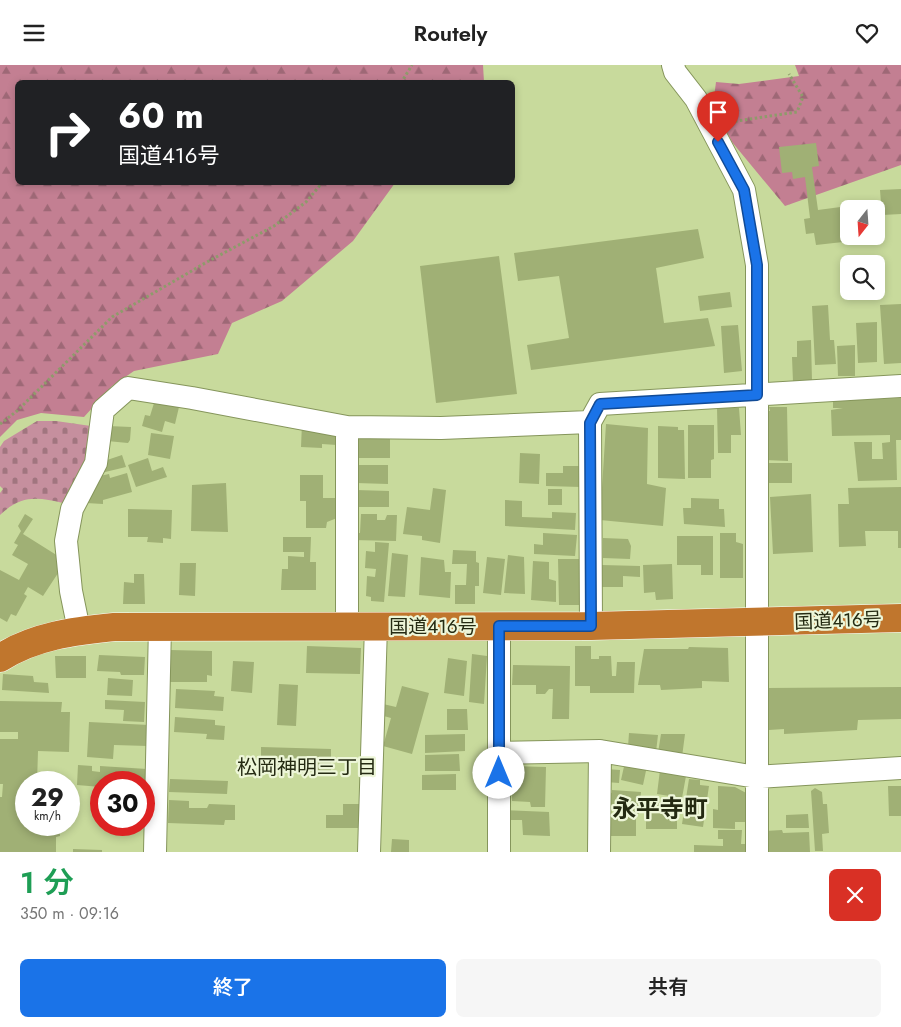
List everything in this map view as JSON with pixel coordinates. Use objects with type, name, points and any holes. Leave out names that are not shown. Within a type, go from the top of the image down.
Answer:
[{"type":"highway","name":"国道416号","points":[[0,658],[44,638],[80,630],[160,626],[591,626],[901,618]]},
{"type":"street","points":[[673,65],[675,72],[696,99],[744,190],[757,265],[757,852]]},
{"type":"street","points":[[591,626],[590,423],[600,404],[901,386]]},
{"type":"street","points":[[80,630],[71,591],[66,541],[72,509],[96,463],[103,410],[128,388],[348,427],[441,428],[590,423]]},
{"type":"street","points":[[346,626],[348,427]]},
{"type":"street","points":[[155,852],[160,626]]},
{"type":"street","points":[[369,852],[376,626]]},
{"type":"street","points":[[499,626],[499,852]]},
{"type":"street","points":[[600,751],[600,852]]},
{"type":"street","points":[[499,753],[600,751],[756,777],[901,768]]},
{"type":"path","points":[[403,80],[412,65]]},
{"type":"path","points":[[710,125],[797,113],[803,97],[789,74]]},
{"type":"path","points":[[0,424],[17,411],[112,317],[274,225],[306,202],[320,185]]},
{"type":"green space","points":[[0,65],[483,65],[484,80],[15,80],[15,185],[394,185],[353,241],[282,301],[232,323],[218,354],[134,371],[112,386],[84,417],[41,413],[17,420],[0,437]]},
{"type":"green space","points":[[795,65],[901,65],[901,165],[785,206],[732,142],[713,105],[716,82],[739,84],[799,76]]},
{"type":"green space","points":[[37,421],[56,421],[91,426],[86,463],[63,503],[30,499],[15,504],[0,515],[0,493],[3,489],[0,486],[0,447],[4,441]]},
{"type":"building","points":[[816,143],[819,166],[812,167],[818,210],[840,207],[840,242],[816,245],[814,233],[806,234],[804,219],[810,218],[805,177],[793,179],[792,172],[782,173],[779,147]]},
{"type":"building","points":[[901,189],[901,214],[885,215],[885,200],[881,200],[880,190]]},
{"type":"building","points":[[698,229],[704,258],[656,268],[664,323],[708,318],[715,346],[531,370],[527,345],[569,338],[559,276],[518,281],[514,253]]},
{"type":"building","points":[[499,256],[517,394],[436,403],[420,266]]},
{"type":"building","points":[[730,292],[732,307],[700,311],[698,296]]},
{"type":"building","points":[[901,304],[901,363],[884,364],[880,305]]},
{"type":"building","points":[[828,305],[830,340],[834,340],[836,364],[815,365],[812,306]]},
{"type":"building","points":[[877,322],[877,362],[858,363],[856,323]]},
{"type":"building","points":[[738,325],[742,371],[724,373],[721,326]]},
{"type":"building","points":[[811,340],[812,381],[793,382],[792,357],[797,357],[797,341]]},
{"type":"building","points":[[855,345],[855,376],[838,376],[837,346]]},
{"type":"building","points":[[901,398],[901,440],[896,440],[897,480],[858,481],[854,442],[872,442],[872,459],[883,459],[882,443],[890,442],[890,435],[832,436],[831,410],[843,408],[833,408],[833,400]]},
{"type":"building","points":[[155,400],[179,407],[175,424],[165,421],[162,432],[142,426],[145,415],[150,416]]},
{"type":"building","points":[[769,407],[787,407],[788,461],[765,460],[765,411],[770,411]]},
{"type":"building","points":[[717,408],[739,408],[741,435],[731,435],[731,453],[718,453]]},
{"type":"building","points":[[302,423],[338,432],[337,445],[322,444],[322,448],[301,447]]},
{"type":"building","points":[[606,424],[648,428],[647,484],[666,488],[663,526],[600,520]]},
{"type":"building","points":[[688,425],[714,425],[714,459],[711,460],[711,478],[688,478]]},
{"type":"building","points":[[108,426],[131,427],[128,443],[107,441]]},
{"type":"building","points":[[658,426],[678,427],[678,430],[684,430],[685,479],[658,478]]},
{"type":"building","points":[[151,433],[174,436],[170,459],[148,455]]},
{"type":"building","points":[[363,437],[390,437],[390,458],[356,458],[356,439],[363,439]]},
{"type":"building","points":[[520,453],[540,454],[539,484],[519,483]]},
{"type":"building","points":[[122,455],[126,467],[101,473],[104,461]]},
{"type":"building","points":[[148,458],[152,471],[163,467],[167,477],[136,487],[128,465]]},
{"type":"building","points":[[766,463],[792,463],[792,483],[766,483]]},
{"type":"building","points":[[356,465],[388,465],[388,484],[356,483]]},
{"type":"building","points":[[563,466],[581,466],[581,487],[546,486],[546,473],[563,473]]},
{"type":"building","points":[[127,473],[132,492],[103,500],[103,504],[86,503],[95,477],[109,474],[110,478]]},
{"type":"building","points":[[300,475],[323,475],[323,498],[337,498],[337,518],[327,522],[326,528],[306,528],[306,501],[300,501]]},
{"type":"building","points":[[226,483],[228,532],[191,531],[192,485]]},
{"type":"building","points":[[901,487],[901,548],[898,548],[898,531],[865,531],[866,546],[839,547],[838,504],[849,504],[848,488]]},
{"type":"building","points":[[433,488],[446,490],[440,543],[422,540],[422,536],[403,534],[407,507],[430,510]]},
{"type":"building","points":[[548,489],[562,489],[562,505],[548,505]]},
{"type":"building","points":[[356,490],[389,491],[389,507],[356,507]]},
{"type":"building","points":[[811,494],[813,552],[773,554],[770,497]]},
{"type":"building","points":[[691,498],[719,499],[719,509],[724,509],[725,527],[684,524],[683,508],[691,508]]},
{"type":"building","points":[[505,500],[522,501],[522,517],[552,518],[552,512],[576,513],[575,530],[505,526]]},
{"type":"building","points":[[128,509],[172,510],[171,539],[163,538],[163,543],[147,542],[148,537],[128,537]]},
{"type":"building","points":[[25,514],[33,519],[23,534],[66,561],[43,596],[28,587],[24,594],[27,596],[16,616],[11,614],[7,622],[0,618],[0,570],[19,580],[28,564],[12,555],[18,545],[14,543],[21,531],[18,526]]},
{"type":"building","points":[[361,514],[377,514],[377,520],[385,520],[387,515],[397,515],[396,541],[352,540],[353,533],[360,533]]},
{"type":"building","points":[[543,533],[577,535],[575,556],[534,554],[534,544],[543,545]]},
{"type":"building","points":[[720,533],[736,533],[736,542],[743,544],[743,578],[720,578]]},
{"type":"building","points":[[677,536],[713,536],[713,575],[701,575],[701,565],[677,565]]},
{"type":"building","points":[[283,537],[311,537],[310,562],[316,562],[316,590],[281,590],[282,569],[288,569],[288,556],[304,557],[304,552],[283,552]]},
{"type":"building","points":[[603,538],[628,539],[631,546],[630,559],[603,558]]},
{"type":"building","points":[[375,542],[389,543],[384,602],[371,601],[371,597],[366,596],[367,576],[375,577],[376,569],[365,568],[366,551],[375,552]]},
{"type":"building","points":[[453,550],[476,551],[476,562],[479,563],[479,586],[475,586],[475,604],[455,604],[455,585],[466,585],[467,564],[452,564]]},
{"type":"building","points":[[392,553],[408,555],[405,597],[388,596]]},
{"type":"building","points":[[508,555],[524,557],[525,594],[504,593]]},
{"type":"building","points":[[421,557],[444,560],[445,572],[451,572],[450,598],[419,595]]},
{"type":"building","points":[[487,557],[505,559],[501,595],[483,593]]},
{"type":"building","points":[[558,559],[580,559],[581,605],[559,605]]},
{"type":"building","points":[[533,561],[549,562],[549,579],[556,581],[556,602],[531,600]]},
{"type":"building","points":[[180,563],[196,563],[195,596],[179,595]]},
{"type":"building","points":[[672,564],[673,599],[656,600],[655,592],[644,593],[643,565]]},
{"type":"building","points":[[602,565],[640,566],[640,577],[623,576],[623,587],[601,587]]},
{"type":"building","points":[[134,574],[144,574],[145,604],[123,604],[124,582],[134,583]]},
{"type":"building","points":[[307,646],[361,648],[360,674],[306,673]]},
{"type":"building","points":[[575,646],[591,646],[591,659],[599,659],[599,656],[611,656],[612,676],[616,676],[617,662],[635,662],[634,693],[590,693],[590,686],[575,686]]},
{"type":"building","points":[[689,647],[728,648],[729,682],[702,681],[702,688],[661,690],[660,685],[638,685],[644,649],[688,649]]},
{"type":"building","points":[[170,650],[212,651],[212,676],[207,675],[207,682],[170,682]]},
{"type":"building","points":[[472,654],[487,656],[484,704],[469,702]]},
{"type":"building","points":[[99,655],[145,657],[144,675],[121,675],[120,672],[97,671]]},
{"type":"building","points":[[55,656],[86,656],[86,678],[56,678]]},
{"type":"building","points":[[448,658],[467,661],[464,696],[444,693]]},
{"type":"building","points":[[233,661],[254,662],[252,693],[231,691]]},
{"type":"building","points":[[513,665],[570,666],[569,719],[552,719],[553,689],[549,689],[545,694],[536,694],[536,685],[512,685]]},
{"type":"building","points":[[3,674],[33,676],[34,682],[48,683],[49,693],[2,690]]},
{"type":"building","points":[[108,678],[133,680],[132,696],[107,695]]},
{"type":"building","points":[[279,684],[298,685],[296,726],[277,725]]},
{"type":"building","points":[[402,686],[429,693],[412,754],[383,746],[391,718],[380,715],[383,704],[396,707]]},
{"type":"building","points":[[901,687],[901,719],[858,720],[857,730],[784,734],[784,729],[769,730],[767,688]]},
{"type":"building","points":[[176,689],[215,691],[214,696],[224,697],[223,711],[175,708]]},
{"type":"building","points":[[105,700],[145,702],[144,722],[123,721],[124,710],[105,709]]},
{"type":"building","points":[[0,701],[62,702],[61,712],[70,712],[69,752],[38,751],[37,771],[15,771],[15,836],[60,836],[56,837],[56,852],[0,852],[0,797],[2,797],[3,784],[0,784],[0,739],[18,739],[18,732],[0,732]]},
{"type":"building","points":[[447,709],[467,709],[468,730],[447,730]]},
{"type":"building","points":[[175,717],[215,720],[215,725],[225,726],[224,740],[206,739],[207,734],[174,732]]},
{"type":"building","points":[[89,722],[149,725],[148,746],[114,745],[113,759],[87,757]]},
{"type":"building","points":[[629,733],[658,735],[656,752],[628,747]]},
{"type":"building","points":[[465,734],[465,751],[425,753],[425,735]]},
{"type":"building","points":[[661,734],[685,734],[682,757],[658,753]]},
{"type":"building","points":[[261,747],[331,749],[331,772],[261,770]]},
{"type":"building","points":[[459,754],[460,771],[425,771],[425,755]]},
{"type":"building","points":[[625,762],[647,766],[643,785],[621,780]]},
{"type":"building","points":[[78,765],[92,766],[90,786],[80,785],[80,771],[78,771]]},
{"type":"building","points":[[100,766],[147,769],[147,771],[100,771]]},
{"type":"building","points":[[511,766],[546,767],[545,807],[531,807],[530,802],[512,801]]},
{"type":"building","points":[[606,769],[620,770],[619,783],[606,782]]},
{"type":"building","points":[[660,770],[686,776],[682,798],[657,794]]},
{"type":"building","points":[[456,774],[456,790],[422,790],[422,775]]},
{"type":"building","points":[[170,779],[228,781],[227,794],[169,792]]},
{"type":"building","points":[[689,779],[700,780],[700,785],[709,786],[703,827],[682,824]]},
{"type":"building","points":[[718,786],[735,787],[748,794],[747,822],[735,822],[735,829],[713,828],[713,809],[718,810]]},
{"type":"building","points":[[888,786],[901,786],[901,816],[889,816]]},
{"type":"building","points":[[815,788],[822,792],[823,804],[827,804],[829,833],[822,834],[823,851],[815,851],[811,791]]},
{"type":"building","points":[[612,790],[641,792],[639,814],[620,813],[620,806],[609,805],[606,792],[612,793]]},
{"type":"building","points":[[169,800],[189,801],[189,808],[207,808],[209,804],[235,805],[235,820],[225,820],[224,825],[168,823]]},
{"type":"building","points":[[646,802],[668,802],[668,809],[677,809],[677,829],[646,829]]},
{"type":"building","points":[[343,804],[360,804],[360,828],[326,828],[326,815],[343,815]]},
{"type":"building","points":[[505,810],[549,812],[550,836],[523,835],[522,820],[506,820]]},
{"type":"building","points":[[808,814],[809,828],[786,828],[786,815]]},
{"type":"building","points":[[608,816],[636,817],[636,836],[608,836]]},
{"type":"building","points":[[718,830],[742,830],[741,844],[747,844],[747,852],[694,852],[694,845],[723,846],[723,839],[718,839]]},
{"type":"building","points":[[782,830],[783,833],[809,832],[810,852],[766,852],[765,831]]},
{"type":"building","points":[[392,839],[409,840],[409,852],[391,852]]},
{"type":"building","points":[[73,849],[102,850],[102,852],[73,852]]},
{"type":"district","name":"松岡神明三丁目","points":[[307,767]]},
{"type":"district","name":"永平寺町","points":[[660,809]]},
{"type":"route","points":[[499,773],[499,626],[591,626],[590,423],[600,404],[757,395],[757,265],[744,190],[718,142]]}]
